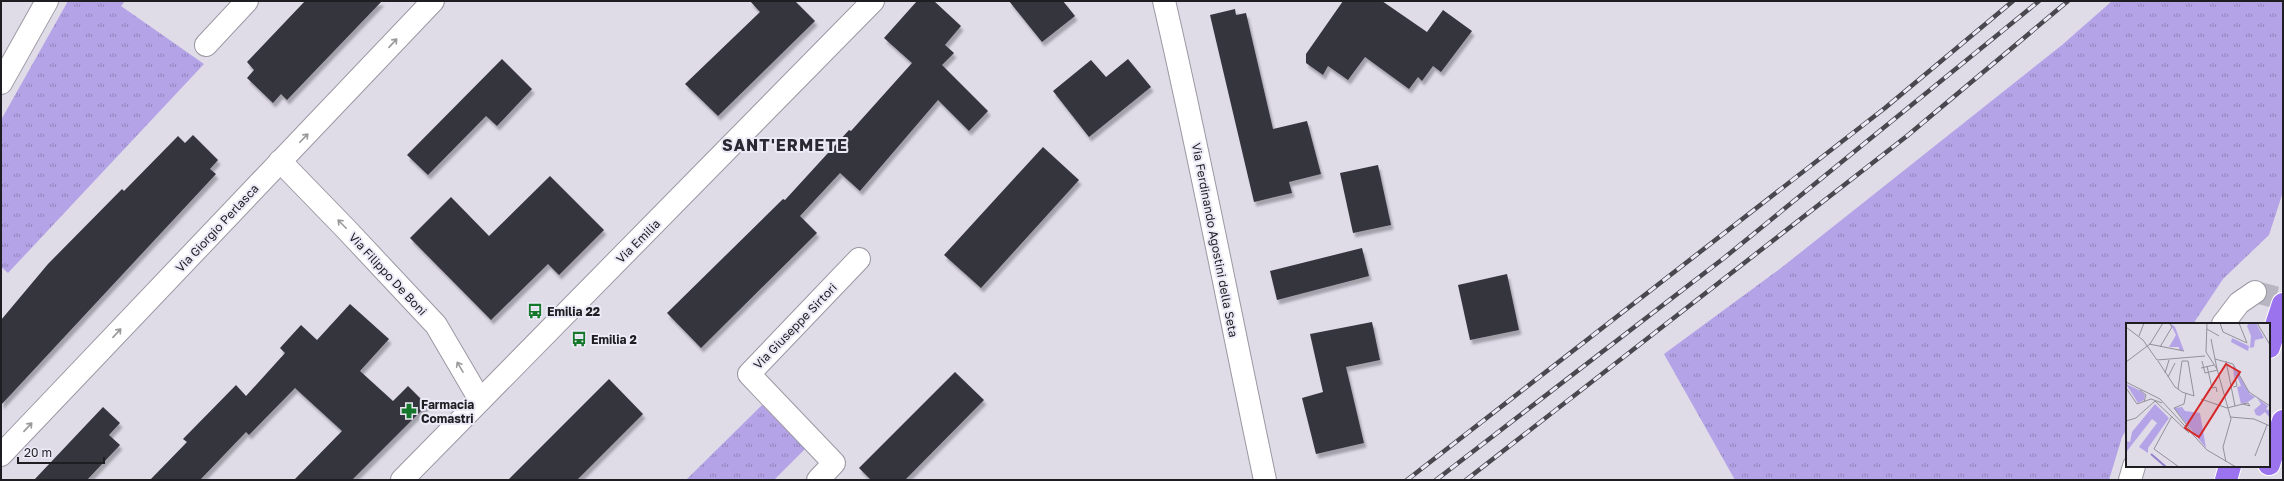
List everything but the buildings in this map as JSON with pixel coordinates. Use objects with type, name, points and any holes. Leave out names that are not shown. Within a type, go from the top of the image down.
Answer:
[{"type":"highway","points":[[2270,344],[2283,304]]},
{"type":"highway","points":[[2270,462],[2283,421]]},
{"type":"highway","points":[[2226,480],[2230,467]]},
{"type":"highway","points":[[2264,480],[2268,467]]},
{"type":"street","points":[[1,83],[47,1]]},
{"type":"street","points":[[206,45],[247,1]]},
{"type":"street","name":"Via Giorgio Perlasca","points":[[1,455],[433,1]]},
{"type":"street","name":"Via Emilia","points":[[402,480],[873,1]]},
{"type":"street","name":"Via Ferdinando Agostini della Seta","points":[[1164,1],[1191,116],[1216,252],[1265,480]]},
{"type":"street","name":"Via Filippo De Boni","points":[[280,161],[436,325],[480,400]]},
{"type":"street","name":"Via Giuseppe Sirtori","points":[[818,480],[834,464],[750,374],[859,259]]},
{"type":"street","points":[[2224,323],[2239,303],[2255,292]]},
{"type":"street","points":[[2130,480],[2134,467]]},
{"type":"green space","points":[[68,1],[125,1],[121,6],[204,64],[8,273],[1,267],[1,120]]},
{"type":"green space","points":[[2112,1],[2283,1],[2283,192],[2269,235],[2223,279],[2194,323],[2126,323],[2126,431],[2122,437],[2109,480],[1735,480],[1664,354],[1781,268],[2062,45]]},
{"type":"green space","points":[[762,405],[805,449],[774,480],[686,480]]},
{"type":"tunnel","points":[[2255,292],[2283,299]]},
{"type":"railway","points":[[1407,480],[1885,108],[2013,1]]},
{"type":"railway","points":[[1436,480],[1724,258],[2039,1]]},
{"type":"railway","points":[[1466,480],[1907,136],[2068,1]]},
{"type":"place","name":"Emilia 22","points":[[535,311]]},
{"type":"place","name":"Emilia 2","points":[[579,339]]},
{"type":"place","name":"Farmacia Comastri","points":[[409,411]]},
{"type":"district","name":"SANT'ERMETE","points":[[785,145]]}]
